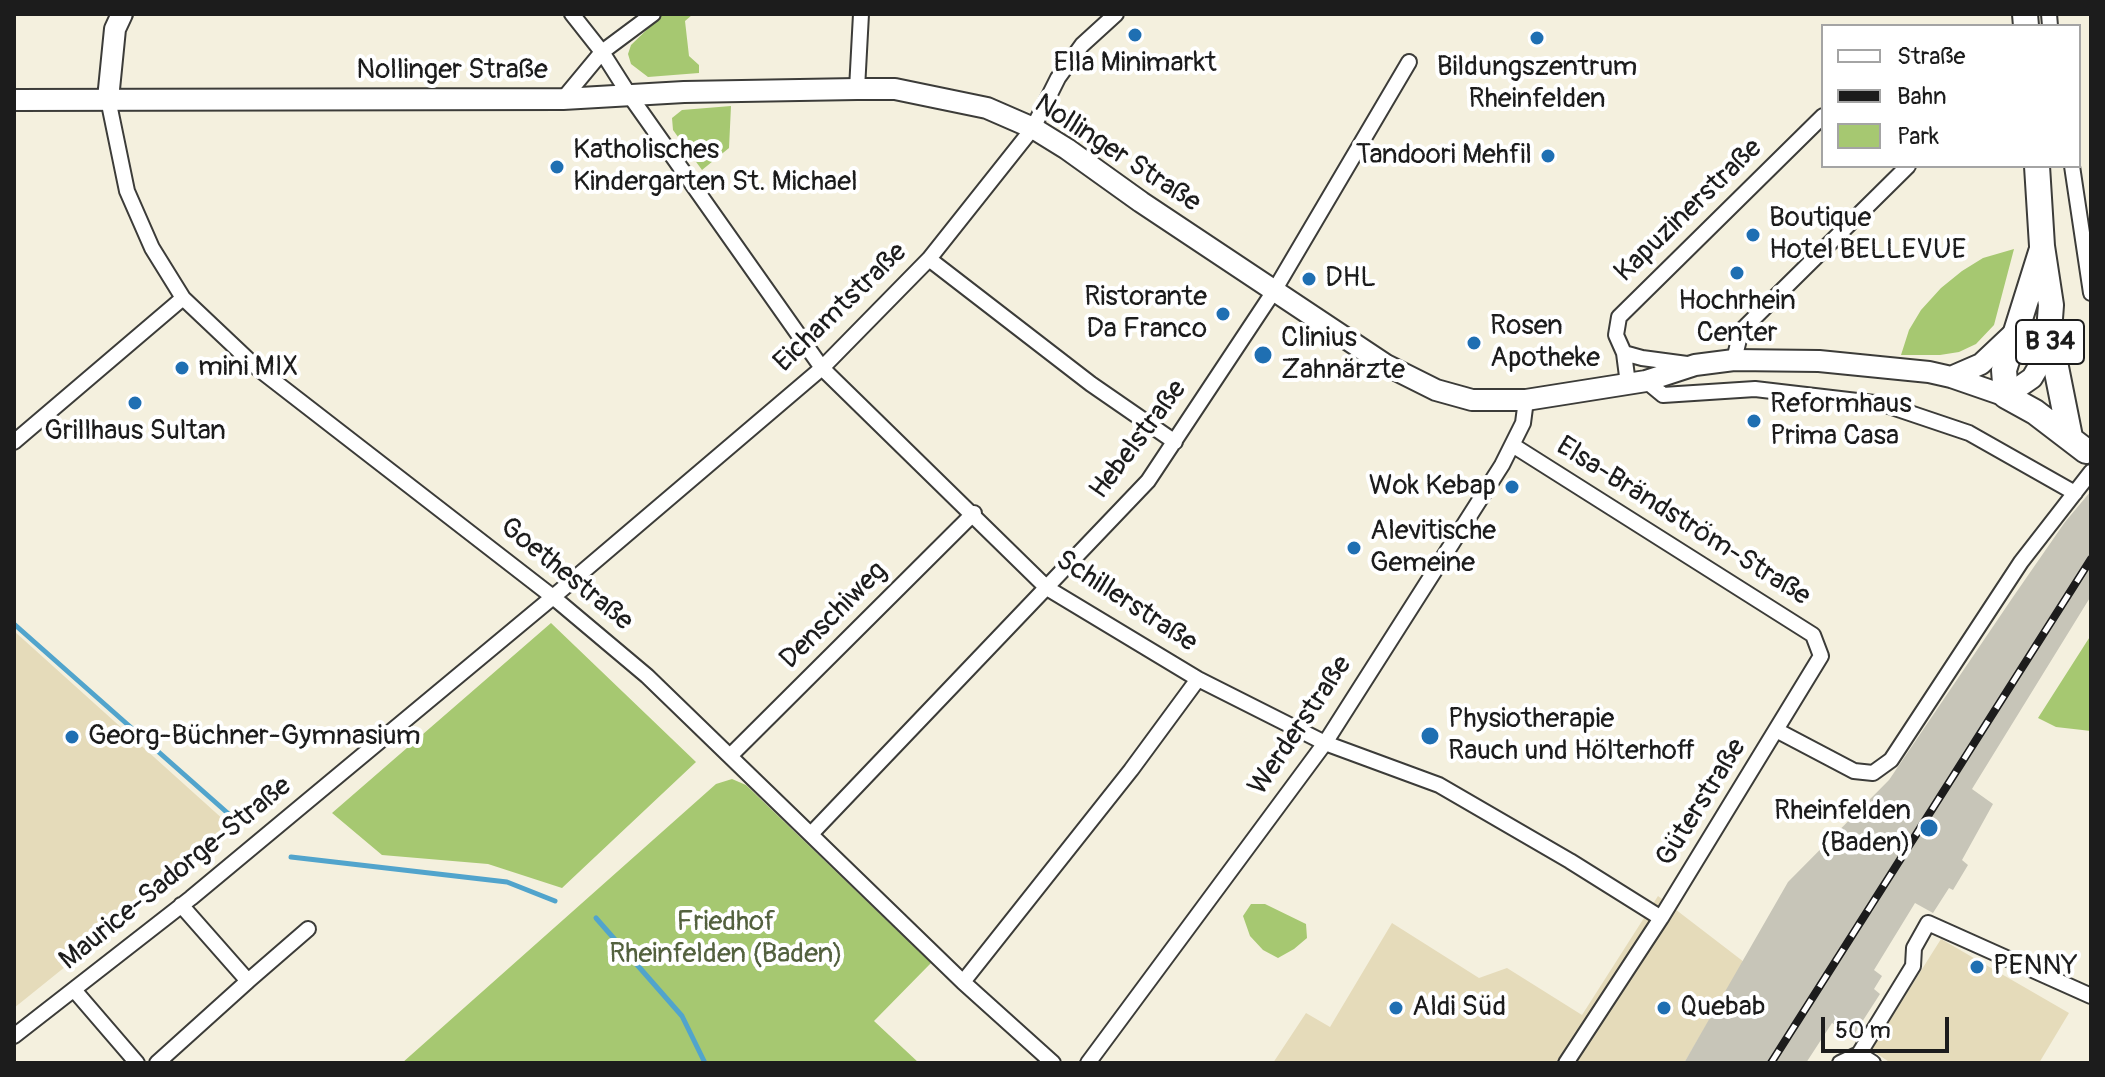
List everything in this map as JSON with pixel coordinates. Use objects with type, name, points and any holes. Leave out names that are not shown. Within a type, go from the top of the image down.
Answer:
[{"type":"main road","points":[[108,99],[115,29],[122,14]]},
{"type":"main road","name":"Nollinger Straße","points":[[14,100],[563,99],[684,92],[895,89],[987,108],[1033,128],[1386,365],[1436,390],[1472,400],[1526,400],[1637,382],[1695,365],[1734,360],[1819,361],[1951,377],[2006,396]]},
{"type":"main road","name":"B 34","points":[[2006,396],[2032,378],[2039,366],[2049,332],[2051,305],[2042,246],[2037,168]]},
{"type":"main road","name":"B 34","points":[[2006,396],[2004,370],[2042,246]]},
{"type":"main road","points":[[1951,377],[1981,364],[2016,331]]},
{"type":"main road","name":"B 34","points":[[2049,332],[2082,453]]},
{"type":"main road","name":"B 34","points":[[2006,396],[2035,412],[2082,453]]},
{"type":"street","name":"Schillerstraße","points":[[572,14],[602,52],[822,368],[974,513],[1047,588],[1198,679],[1325,743],[1439,785],[1661,918]]},
{"type":"street","points":[[563,99],[602,52],[653,14]]},
{"type":"street","points":[[857,89],[861,14]]},
{"type":"street","name":"Eichamtstraße","points":[[553,597],[822,368],[929,259],[1033,128],[1066,67],[1082,45],[1116,14]]},
{"type":"street","name":"Hebelstraße","points":[[811,834],[1148,481],[1274,291],[1409,62]]},
{"type":"street","name":"Goethestraße","points":[[108,99],[127,191],[152,248],[183,298],[256,367],[553,597],[657,685],[963,982],[1053,1063]]},
{"type":"street","name":"Kapuzinerstraße","points":[[1637,382],[1616,335],[1619,317],[1821,118]]},
{"type":"street","points":[[1734,360],[1741,331],[1906,168]]},
{"type":"street","points":[[2072,168],[2091,293]]},
{"type":"street","points":[[929,259],[1091,384],[1175,442]]},
{"type":"street","points":[[14,442],[183,298]]},
{"type":"street","points":[[1624,353],[1695,365]]},
{"type":"street","points":[[1637,382],[1663,395],[1755,389],[1883,404],[1969,433],[2075,493]]},
{"type":"street","name":"Werderstraße","points":[[1088,1063],[1325,743],[1514,446],[1523,423],[1526,400]]},
{"type":"street","name":"Elsa-Brändström-Straße","points":[[1514,446],[1813,635],[1821,656],[1778,731]]},
{"type":"street","name":"Güterstraße","points":[[1566,1063],[1778,731],[1854,771],[1873,773],[1891,760],[2021,562],[2075,493],[2082,453]]},
{"type":"street","name":"Denschiweg","points":[[731,755],[974,513]]},
{"type":"street","name":"Maurice-Sadorge-Straße","points":[[14,1036],[181,905],[553,597]]},
{"type":"street","points":[[963,982],[1131,770],[1198,679]]},
{"type":"street","points":[[181,905],[248,981]]},
{"type":"street","points":[[1840,1063],[1859,1054],[1913,966],[1914,948],[1928,923],[2091,996]]},
{"type":"street","points":[[157,1063],[308,929]]},
{"type":"street","points":[[75,991],[137,1063]]},
{"type":"street","points":[[1859,1054],[1873,1063]]},
{"type":"shaded area","points":[[2091,491],[2091,596],[1972,789],[1993,804],[1962,860],[1968,865],[1953,890],[1949,888],[1933,913],[1915,903],[1874,970],[1882,976],[1874,989],[1880,994],[1853,1036],[1832,1023],[1806,1063],[1684,1063],[1788,882],[1889,780],[2065,522]]},
{"type":"shaded area","name":"Georg-Büchner-Gymnasium","points":[[14,631],[235,830],[14,1008]]},
{"type":"shaded area","points":[[1658,896],[1744,962],[1684,1063],[1273,1063],[1306,1013],[1330,1027],[1392,923],[1479,978],[1507,968],[1582,1015]]},
{"type":"shaded area","points":[[1941,939],[2069,1013],[2039,1063],[1891,1063],[1871,1050]]},
{"type":"green space","points":[[663,14],[692,15],[685,21],[689,56],[699,65],[699,73],[648,77],[631,64],[628,54],[631,45]]},
{"type":"green space","points":[[731,106],[729,148],[702,170],[673,130],[672,118],[682,110]]},
{"type":"green space","points":[[2014,249],[1994,325],[1976,344],[1959,352],[1940,355],[1901,355],[1909,330],[1921,310],[1941,288],[1983,258]]},
{"type":"green space","points":[[551,623],[696,762],[562,888],[488,864],[382,855],[332,813]]},
{"type":"green space","points":[[2091,635],[2091,731],[2056,727],[2038,718]]},
{"type":"green space","name":"Friedhof Rheinfelden (Baden)","points":[[732,779],[746,785],[931,963],[874,1021],[919,1063],[402,1063],[716,784]]},
{"type":"green space","points":[[1251,904],[1265,904],[1306,924],[1307,938],[1278,958],[1263,950],[1250,936],[1243,916]]},
{"type":"waterway","points":[[14,624],[240,824]]},
{"type":"waterway","points":[[291,857],[507,882],[555,901]]},
{"type":"waterway","points":[[596,918],[682,1016],[705,1063]]},
{"type":"railway","points":[[1771,1063],[2091,559]]},
{"type":"place","name":"Ella Minimarkt","points":[[1135,35]]},
{"type":"place","name":"Bildungszentrum Rheinfelden","points":[[1537,38]]},
{"type":"place","name":"Tandoori Mehfil","points":[[1548,156]]},
{"type":"place","name":"Katholisches Kindergarten St. Michael","points":[[557,167]]},
{"type":"place","name":"Boutique Hotel BELLEVUE","points":[[1753,235]]},
{"type":"place","name":"Hochrhein Center","points":[[1737,273]]},
{"type":"place","name":"DHL","points":[[1309,279]]},
{"type":"place","name":"Ristorante Da Franco","points":[[1223,314]]},
{"type":"place","name":"Rosen Apotheke","points":[[1474,343]]},
{"type":"place","name":"Clinius Zahnärzte","points":[[1263,355]]},
{"type":"place","name":"mini MIX","points":[[182,368]]},
{"type":"place","name":"Grillhaus Sultan","points":[[135,403]]},
{"type":"place","name":"Reformhaus Prima Casa","points":[[1754,421]]},
{"type":"place","name":"Wok Kebap","points":[[1512,487]]},
{"type":"place","name":"Alevitische Gemeine","points":[[1354,548]]},
{"type":"place","name":"Physiotherapie Rauch und Hölterhoff","points":[[1430,736]]},
{"type":"place","name":"Georg-Büchner-Gymnasium","points":[[72,737]]},
{"type":"place","name":"Rheinfelden (Baden)","points":[[1929,828]]},
{"type":"place","name":"PENNY","points":[[1977,967]]},
{"type":"place","name":"Aldi Süd","points":[[1396,1008]]},
{"type":"place","name":"Quebab","points":[[1664,1008]]}]
